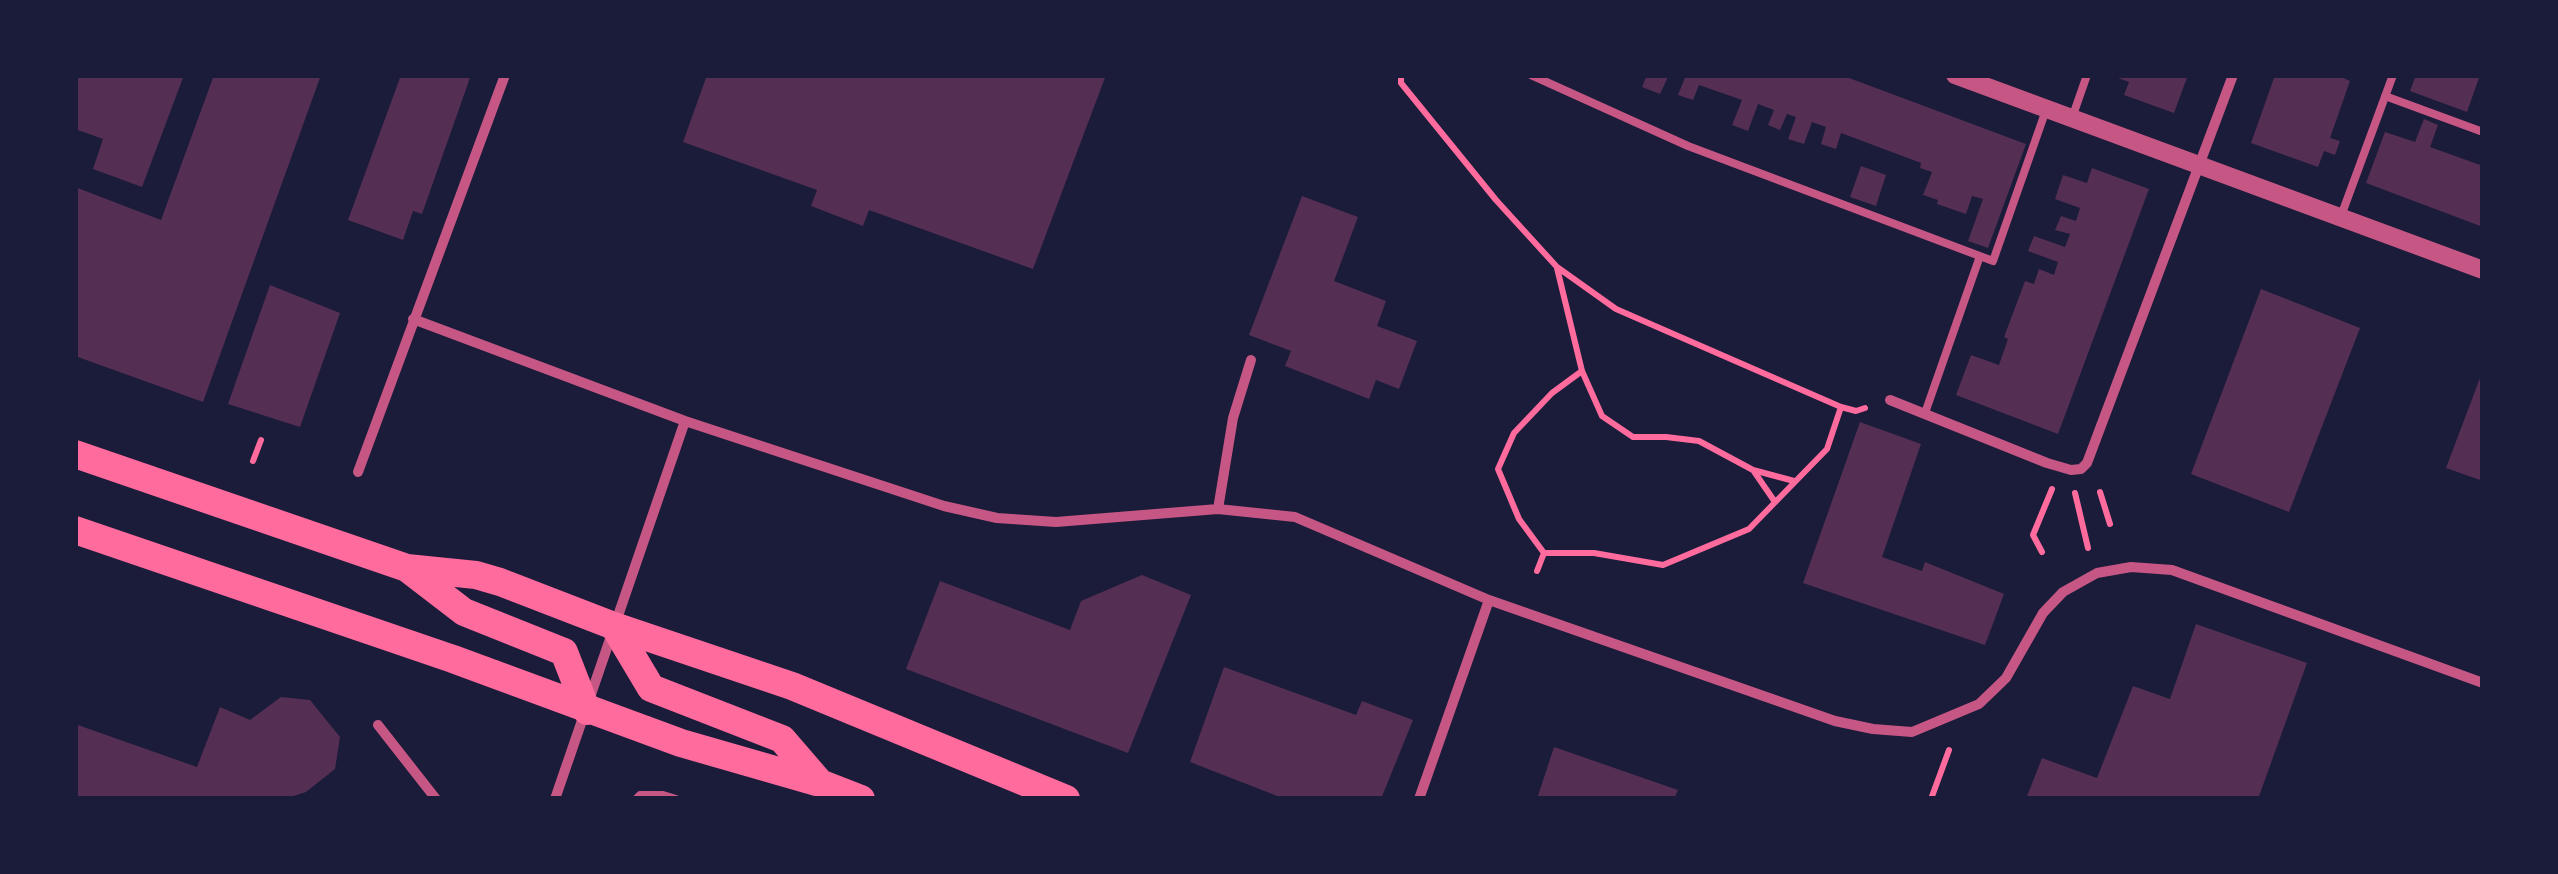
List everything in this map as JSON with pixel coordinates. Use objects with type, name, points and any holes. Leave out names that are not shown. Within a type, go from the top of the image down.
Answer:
[{"type":"highway","points":[[75,454],[407,568],[476,575],[792,686],[1066,799]]},
{"type":"highway","points":[[75,530],[453,658],[587,711],[861,799]]},
{"type":"highway","points":[[407,568],[464,612],[564,652],[587,711]]},
{"type":"highway","points":[[614,626],[651,688],[782,739],[820,783]]},
{"type":"street","points":[[358,472],[505,75]]},
{"type":"street","points":[[1955,75],[2483,270]]},
{"type":"street","points":[[1890,400],[2070,470],[2087,463],[2232,75]]},
{"type":"street","points":[[414,318],[685,421],[858,480],[997,518],[1056,522],[1218,509],[1295,517],[1490,600],[1835,721],[1873,730],[1912,732],[1979,704],[1998,689],[2043,614],[2075,583],[2097,573],[2131,567],[2172,570],[2483,682]]},
{"type":"street","points":[[1218,509],[1233,418],[1251,360]]},
{"type":"street","points":[[554,799],[685,421]]},
{"type":"street","points":[[1420,799],[1490,600]]},
{"type":"street","points":[[378,725],[436,799]]},
{"type":"lane","points":[[1531,75],[1688,146],[1993,261],[2046,110]]},
{"type":"lane","points":[[2071,120],[2087,75]]},
{"type":"lane","points":[[2340,218],[2393,75]]},
{"type":"lane","points":[[2385,96],[2483,132]]},
{"type":"lane","points":[[1925,413],[1980,256]]},
{"type":"lane","points":[[636,799],[663,794],[676,799]]},
{"type":"path","points":[[1401,75],[1401,83],[1557,267],[1616,308],[1841,408],[1856,411],[1890,400]]},
{"type":"path","points":[[1557,267],[1582,371],[1602,416],[1632,437],[1666,436],[1699,441],[1753,470],[1796,482]]},
{"type":"path","points":[[1544,553],[1519,519],[1498,469],[1514,433],[1552,392],[1582,371]]},
{"type":"path","points":[[1544,553],[1594,553],[1662,565],[1749,529],[1827,449],[1841,408]]},
{"type":"path","points":[[253,461],[261,440]]},
{"type":"path","points":[[1753,470],[1775,502]]},
{"type":"path","points":[[2070,470],[2082,532],[2097,573]]},
{"type":"path","points":[[2042,552],[2033,536],[2053,488]]},
{"type":"path","points":[[2100,492],[2110,524]]},
{"type":"path","points":[[1537,571],[1544,553]]},
{"type":"path","points":[[1931,799],[1948,750]]},
{"type":"building","points":[[75,75],[184,75],[142,187],[93,169],[103,139],[75,129]]},
{"type":"building","points":[[214,75],[321,75],[203,402],[75,356],[75,187],[161,220]]},
{"type":"building","points":[[401,75],[471,75],[422,214],[413,211],[403,240],[348,220]]},
{"type":"building","points":[[707,75],[1106,75],[1033,269],[869,210],[863,226],[811,206],[817,190],[683,142]]},
{"type":"building","points":[[1647,75],[1669,75],[1660,94],[1642,87]]},
{"type":"building","points":[[1686,75],[1841,75],[2026,144],[1988,248],[1968,241],[1983,199],[1972,196],[1966,214],[1937,204],[1938,200],[1923,195],[1932,172],[1920,168],[1921,163],[1841,133],[1836,149],[1821,144],[1826,127],[1812,122],[1804,144],[1788,139],[1796,117],[1787,114],[1780,130],[1768,125],[1774,110],[1758,104],[1748,131],[1732,125],[1742,100],[1699,85],[1693,100],[1678,95]]},
{"type":"building","points":[[2110,75],[2188,75],[2174,113],[2124,95],[2129,82]]},
{"type":"building","points":[[2275,75],[2337,75],[2350,81],[2330,138],[2340,141],[2335,155],[2324,151],[2318,167],[2251,143]]},
{"type":"building","points":[[2416,75],[2480,75],[2467,112],[2410,91]]},
{"type":"building","points":[[2424,119],[2438,125],[2430,147],[2483,166],[2483,227],[2366,183],[2385,132],[2415,142]]},
{"type":"building","points":[[1861,166],[1886,175],[1876,206],[1850,197]]},
{"type":"building","points":[[2092,168],[2149,189],[2058,434],[1956,395],[1971,355],[1999,365],[2008,339],[2004,337],[2025,281],[2034,284],[2039,269],[2054,275],[2058,262],[2028,251],[2034,236],[2065,247],[2070,234],[2055,230],[2061,216],[2076,221],[2080,208],[2055,199],[2063,175],[2087,183]]},
{"type":"building","points":[[1302,196],[1358,217],[1334,281],[1386,301],[1377,326],[1417,341],[1399,389],[1376,380],[1369,399],[1285,366],[1291,351],[1249,335]]},
{"type":"building","points":[[270,285],[340,313],[300,427],[228,404]]},
{"type":"building","points":[[2261,289],[2360,328],[2289,512],[2191,474]]},
{"type":"building","points":[[2483,370],[2483,481],[2446,468]]},
{"type":"building","points":[[1860,422],[1921,444],[1882,557],[1922,571],[1925,562],[2004,594],[1985,645],[1803,583]]},
{"type":"building","points":[[1142,575],[1191,595],[1128,753],[906,669],[940,581],[1070,630],[1081,601]]},
{"type":"building","points":[[2196,624],[2307,663],[2258,799],[2026,799],[2042,758],[2097,778],[2133,686],[2170,699]]},
{"type":"building","points":[[1224,667],[1356,715],[1362,701],[1413,720],[1381,799],[1285,799],[1190,762]]},
{"type":"building","points":[[281,697],[310,700],[340,737],[335,769],[306,792],[284,799],[75,799],[75,724],[197,767],[220,707],[250,720]]},
{"type":"building","points":[[1554,747],[1678,790],[1674,799],[1537,799]]}]
